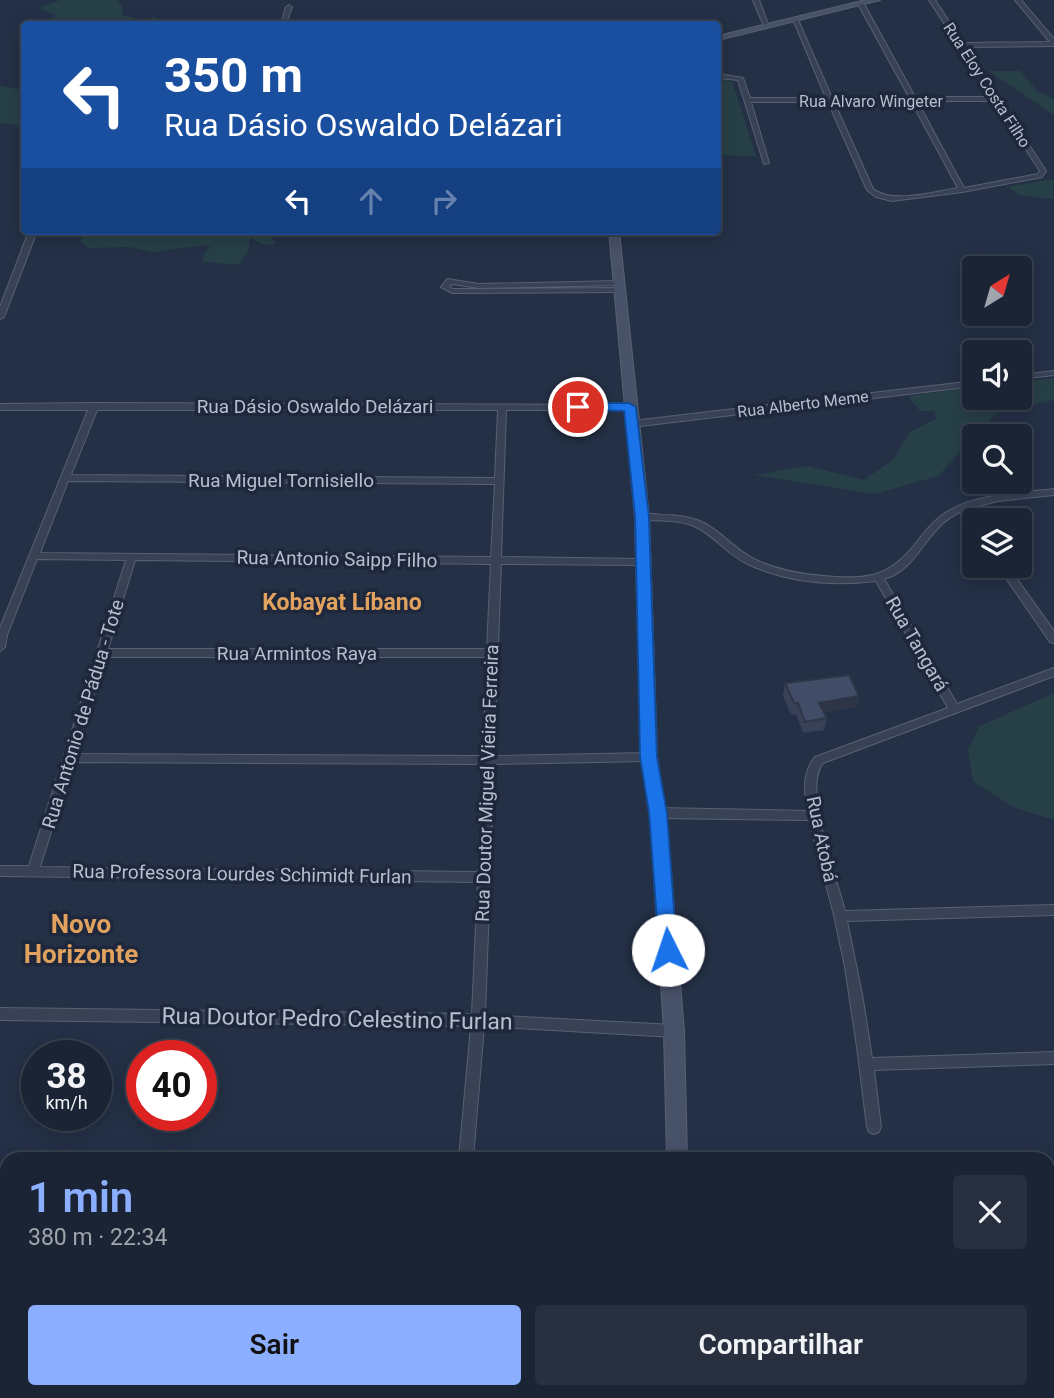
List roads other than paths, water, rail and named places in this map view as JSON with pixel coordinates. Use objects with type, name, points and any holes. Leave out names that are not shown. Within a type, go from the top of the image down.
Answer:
[{"type":"street","points":[[756,0],[768,26]]},
{"type":"street","points":[[721,36],[876,0]]},
{"type":"street","name":"Rua Eloy Costa Filho","points":[[932,0],[1043,171],[1040,176],[962,190]]},
{"type":"street","points":[[1018,0],[1054,44]]},
{"type":"street","points":[[795,20],[870,190],[878,196],[892,199],[962,190],[861,4]]},
{"type":"street","points":[[284,21],[289,6]]},
{"type":"street","points":[[963,45],[1054,44]]},
{"type":"street","points":[[721,76],[741,79],[766,163]]},
{"type":"street","name":"Rua Alvaro Wingeter","points":[[747,100],[831,102],[996,99]]},
{"type":"street","points":[[0,317],[31,235]]},
{"type":"street","points":[[614,235],[629,407],[642,517],[641,562],[649,757],[658,813],[674,1031],[677,1152]]},
{"type":"street","points":[[450,281],[480,286],[619,286],[479,291],[452,291],[445,287],[450,281]]},
{"type":"street","points":[[1032,376],[1054,373]]},
{"type":"street","name":"Rua Alberto Meme","points":[[632,425],[962,385]]},
{"type":"street","points":[[0,647],[2,635],[94,405]]},
{"type":"street","name":"Rua Dásio Oswaldo Delázari","points":[[0,407],[629,407]]},
{"type":"street","name":"Rua Doutor Miguel Vieira Ferreira","points":[[467,1152],[478,1020],[502,407]]},
{"type":"street","name":"Rua Miguel Tornisiello","points":[[64,478],[498,481]]},
{"type":"street","points":[[642,517],[690,521],[701,525],[737,554],[752,562],[811,579],[879,578],[904,562],[923,544],[937,521],[962,508],[1054,492]]},
{"type":"street","name":"Rua Antonio Saipp Filho","points":[[33,556],[641,562]]},
{"type":"street","name":"Rua Antonio de Pádua - Tote","points":[[33,871],[132,556]]},
{"type":"street","name":"Rua Tangará","points":[[879,578],[954,709]]},
{"type":"street","points":[[1011,578],[1054,639]]},
{"type":"street","name":"Rua Armintos Raya","points":[[102,653],[493,653]]},
{"type":"street","name":"Rua Atobá","points":[[874,1127],[867,1064],[840,916],[814,816],[810,774],[813,766],[819,760],[1054,672]]},
{"type":"street","points":[[70,758],[488,760],[649,757]]},
{"type":"street","points":[[658,813],[814,816]]},
{"type":"street","name":"Rua Professora Lourdes Schimidt Furlan","points":[[0,871],[484,877]]},
{"type":"street","points":[[840,916],[1054,910]]},
{"type":"street","name":"Rua Doutor Pedro Celestino Furlan","points":[[0,1014],[478,1020],[674,1031]]},
{"type":"street","points":[[867,1064],[1054,1058]]},
{"type":"district","name":"Kobayat Líbano","points":[[342,602]]},
{"type":"district","name":"Novo Horizonte","points":[[81,939]]}]
